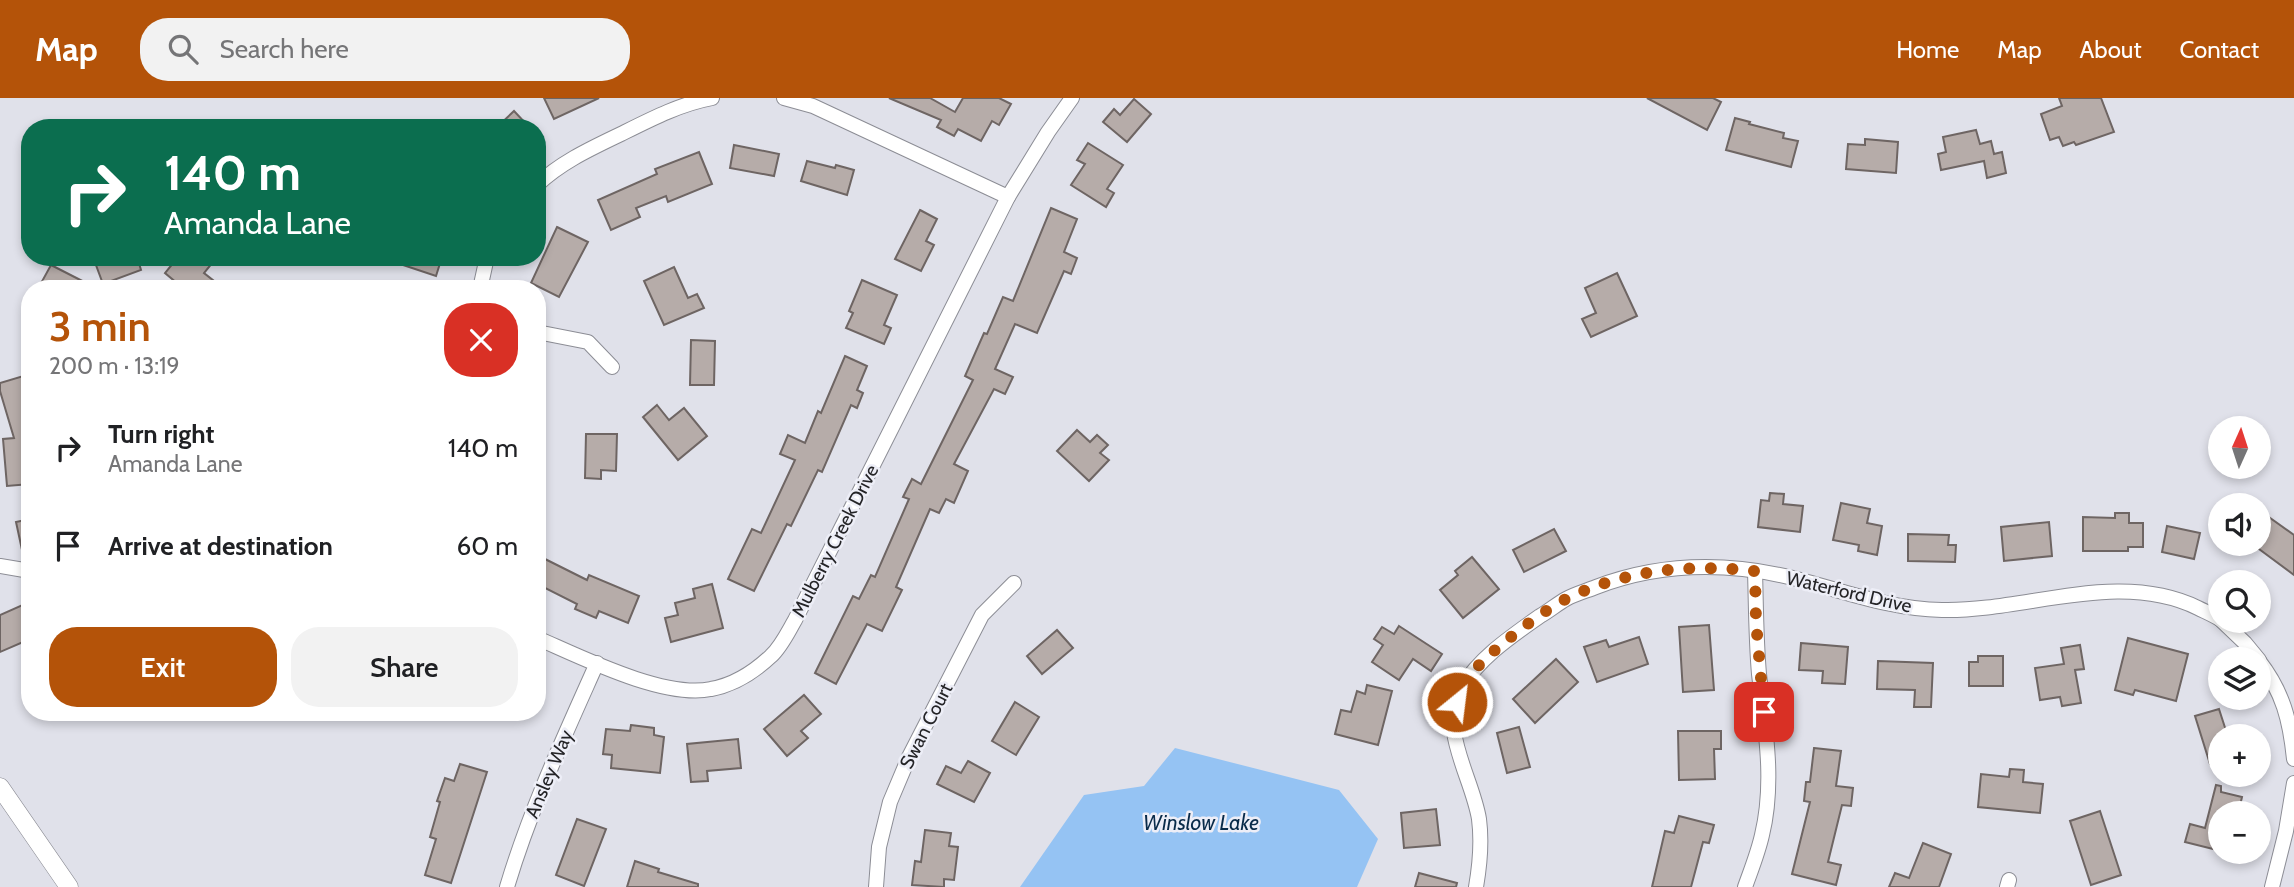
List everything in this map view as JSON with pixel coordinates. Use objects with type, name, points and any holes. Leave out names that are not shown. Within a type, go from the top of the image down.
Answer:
[{"type":"street","points":[[546,176],[590,149],[665,113],[712,98]]},
{"type":"street","points":[[784,98],[813,106],[1008,197]]},
{"type":"street","name":"Mulberry Creek Drive","points":[[546,642],[597,663],[678,690],[710,690],[745,678],[774,654],[795,620],[1008,197],[1072,98]]},
{"type":"street","points":[[546,334],[588,342],[612,367]]},
{"type":"street","points":[[0,566],[21,570]]},
{"type":"street","name":"Waterford Drive","points":[[1476,887],[1481,855],[1479,818],[1456,742],[1452,715],[1461,688],[1480,663],[1521,629],[1567,598],[1621,578],[1667,569],[1714,567],[1793,578],[1892,606],[1943,610],[1986,608],[2082,594],[2137,592],[2179,599],[2208,614]]},
{"type":"street","points":[[1745,887],[1762,835],[1768,783],[1755,571]]},
{"type":"street","name":"Swan Court","points":[[876,887],[879,847],[890,802],[909,757],[982,615],[1014,583]]},
{"type":"street","name":"Waterford Drive","points":[[2234,633],[2248,647]]},
{"type":"street","name":"Ansley Way","points":[[507,887],[518,849],[597,663]]},
{"type":"street","name":"Waterford Drive","points":[[2271,676],[2291,726],[2294,759]]},
{"type":"street","points":[[2272,887],[2286,831],[2294,783]]},
{"type":"street","points":[[0,787],[69,887]]},
{"type":"water","name":"Winslow Lake","points":[[1175,748],[1339,790],[1378,839],[1357,887],[1020,887],[1084,795],[1144,786]]},
{"type":"building","points":[[544,98],[599,98],[554,119]]},
{"type":"building","points":[[889,98],[930,98],[955,112],[963,98],[999,98],[1011,104],[999,125],[992,121],[981,141],[958,129],[954,136],[937,127],[941,120]]},
{"type":"building","points":[[1647,98],[1713,98],[1721,102],[1707,130]]},
{"type":"building","points":[[2059,98],[2101,98],[2114,132],[2076,145],[2074,142],[2063,146],[2059,137],[2050,140],[2041,114],[2062,106]]},
{"type":"building","points":[[1134,99],[1151,114],[1127,142],[1103,122],[1114,109],[1120,115]]},
{"type":"building","points":[[514,111],[522,119],[506,119]]},
{"type":"building","points":[[1735,118],[1784,133],[1783,138],[1798,141],[1791,167],[1726,150]]},
{"type":"building","points":[[1976,130],[1980,144],[1991,141],[1994,154],[2002,152],[2006,173],[1987,178],[1984,161],[1941,170],[1938,154],[1946,152],[1943,137]]},
{"type":"building","points":[[1865,139],[1898,142],[1896,173],[1846,169],[1848,144],[1865,145]]},
{"type":"building","points":[[1088,143],[1123,165],[1107,189],[1114,193],[1106,207],[1071,185],[1085,164],[1077,160]]},
{"type":"building","points":[[734,145],[779,154],[774,176],[730,168]]},
{"type":"building","points":[[699,152],[712,184],[668,202],[666,196],[636,208],[640,217],[611,230],[598,200],[657,174],[655,169]]},
{"type":"building","points":[[807,161],[854,170],[847,195],[801,181]]},
{"type":"building","points":[[1051,208],[1077,219],[1064,252],[1077,258],[1071,274],[1064,271],[1037,333],[1015,324],[995,369],[1013,377],[1005,394],[994,389],[954,464],[968,471],[954,503],[946,499],[939,513],[930,509],[896,587],[902,590],[882,631],[867,624],[836,684],[815,673],[853,596],[859,599],[871,575],[875,577],[909,499],[903,497],[912,479],[921,484],[973,380],[965,376],[984,333],[987,334],[1003,297],[1013,301]]},
{"type":"building","points":[[920,210],[937,219],[926,241],[934,245],[921,271],[895,259]]},
{"type":"building","points":[[557,227],[588,242],[559,297],[546,290],[546,280],[532,280],[539,266],[546,266],[546,251]]},
{"type":"building","points":[[53,266],[80,280],[43,280]]},
{"type":"building","points":[[96,266],[140,266],[141,270],[114,280],[102,280]]},
{"type":"building","points":[[171,266],[210,266],[204,273],[213,280],[173,280],[165,273]]},
{"type":"building","points":[[406,266],[439,266],[436,276]]},
{"type":"building","points":[[674,267],[688,298],[697,294],[704,308],[664,325],[644,281]]},
{"type":"building","points":[[1617,273],[1637,316],[1591,337],[1582,319],[1596,313],[1585,288]]},
{"type":"building","points":[[862,280],[897,295],[884,325],[891,328],[884,344],[846,328],[853,313],[849,311]]},
{"type":"building","points":[[691,340],[715,341],[714,385],[690,385]]},
{"type":"building","points":[[845,356],[867,366],[857,390],[863,393],[857,408],[851,405],[822,472],[818,470],[791,526],[787,524],[754,591],[728,579],[752,529],[761,533],[795,460],[780,454],[788,435],[805,443]]},
{"type":"building","points":[[21,377],[21,485],[7,486],[3,439],[14,438],[0,383]]},
{"type":"building","points":[[657,405],[669,420],[684,408],[707,436],[678,460],[643,417]]},
{"type":"building","points":[[1077,430],[1090,442],[1097,435],[1108,445],[1100,453],[1109,460],[1089,481],[1057,451]]},
{"type":"building","points":[[586,434],[617,434],[616,471],[601,470],[601,479],[585,478]]},
{"type":"building","points":[[1770,493],[1784,494],[1783,504],[1803,506],[1800,532],[1758,527],[1761,500],[1769,501]]},
{"type":"building","points":[[1841,503],[1870,509],[1867,523],[1882,526],[1877,555],[1858,551],[1859,545],[1833,540]]},
{"type":"building","points":[[2115,513],[2129,513],[2129,523],[2143,523],[2143,547],[2128,547],[2128,551],[2083,551],[2083,517],[2115,518]]},
{"type":"building","points":[[2271,519],[2294,535],[2294,575],[2268,556],[2271,556]]},
{"type":"building","points":[[21,521],[21,545],[16,522]]},
{"type":"building","points":[[2049,522],[2052,556],[2004,561],[2001,527]]},
{"type":"building","points":[[2167,526],[2200,533],[2194,559],[2162,552]]},
{"type":"building","points":[[1554,529],[1566,551],[1524,572],[1513,550]]},
{"type":"building","points":[[1908,534],[1949,535],[1948,545],[1956,545],[1955,562],[1908,561]]},
{"type":"building","points":[[1472,557],[1499,589],[1463,618],[1440,590],[1458,575],[1455,571]]},
{"type":"building","points":[[546,560],[587,580],[589,575],[639,596],[628,623],[599,611],[596,618],[575,609],[577,604],[546,588]]},
{"type":"building","points":[[712,584],[723,628],[671,642],[665,618],[678,615],[675,603],[695,598],[693,589]]},
{"type":"building","points":[[21,606],[21,643],[0,652],[0,615]]},
{"type":"building","points":[[1709,625],[1714,690],[1683,692],[1679,627]]},
{"type":"building","points":[[1399,626],[1442,654],[1431,671],[1413,659],[1399,680],[1372,662],[1383,645],[1374,639],[1382,627],[1394,634]]},
{"type":"building","points":[[1057,630],[1073,648],[1042,674],[1027,656]]},
{"type":"building","points":[[1639,637],[1648,664],[1597,682],[1584,647],[1606,640],[1609,647]]},
{"type":"building","points":[[2128,638],[2188,654],[2176,701],[2135,690],[2133,695],[2115,690]]},
{"type":"building","points":[[1801,643],[1848,647],[1845,684],[1822,683],[1823,671],[1799,670]]},
{"type":"building","points":[[2080,645],[2084,669],[2075,670],[2081,703],[2062,706],[2060,697],[2040,700],[2035,668],[2064,664],[2061,648]]},
{"type":"building","points":[[1978,656],[2003,656],[2003,686],[1969,686],[1969,662],[1978,662]]},
{"type":"building","points":[[1556,659],[1578,682],[1535,723],[1513,699]]},
{"type":"building","points":[[1878,661],[1933,663],[1931,707],[1914,707],[1915,690],[1877,689]]},
{"type":"building","points":[[1367,685],[1392,691],[1378,745],[1335,734],[1341,710],[1351,712],[1357,691],[1365,694]]},
{"type":"building","points":[[804,695],[821,714],[801,731],[808,738],[787,756],[764,729]]},
{"type":"building","points":[[1015,702],[1039,717],[1016,755],[992,741]]},
{"type":"building","points":[[2219,710],[2224,724],[2208,724],[2208,758],[2195,716]]},
{"type":"building","points":[[631,725],[654,728],[654,735],[664,737],[660,773],[611,768],[612,755],[603,754],[606,729],[630,731]]},
{"type":"building","points":[[1519,727],[1530,767],[1507,773],[1497,733]]},
{"type":"building","points":[[1678,731],[1721,731],[1721,749],[1714,749],[1715,779],[1679,780]]},
{"type":"building","points":[[738,739],[741,768],[707,771],[708,781],[691,782],[687,744]]},
{"type":"building","points":[[1814,748],[1841,751],[1836,786],[1853,788],[1851,806],[1842,805],[1828,862],[1841,865],[1836,885],[1792,874],[1810,802],[1804,801],[1806,782],[1810,782]]},
{"type":"building","points":[[968,761],[990,773],[974,802],[937,784],[946,766],[961,773]]},
{"type":"building","points":[[460,764],[487,772],[451,883],[425,875],[436,839],[430,837],[440,802],[437,801],[445,778],[454,781]]},
{"type":"building","points":[[2010,769],[2024,770],[2023,782],[2043,784],[2040,813],[1978,807],[1981,774],[2009,777]]},
{"type":"building","points":[[2215,787],[2221,787],[2221,792],[2242,797],[2241,801],[2212,801]]},
{"type":"building","points":[[1436,809],[1440,845],[1404,848],[1401,813]]},
{"type":"building","points":[[2100,811],[2121,875],[2091,885],[2070,821]]},
{"type":"building","points":[[1679,816],[1714,825],[1709,843],[1703,842],[1691,887],[1652,887],[1665,831],[1674,833]]},
{"type":"building","points":[[2208,816],[2208,848],[2185,842],[2190,824],[2205,828]]},
{"type":"building","points":[[577,819],[606,829],[584,886],[556,875]]},
{"type":"building","points":[[925,830],[951,833],[949,846],[958,847],[954,880],[944,879],[944,887],[912,885],[915,861],[921,862]]},
{"type":"building","points":[[1923,843],[1951,854],[1939,887],[1889,887],[1895,873],[1909,878]]},
{"type":"building","points":[[635,861],[659,869],[658,872],[698,884],[698,887],[627,887]]},
{"type":"building","points":[[1419,873],[1457,883],[1456,887],[1415,887]]},
{"type":"route","points":[[1457,702],[1461,688],[1480,663],[1521,629],[1567,598],[1621,578],[1667,569],[1714,567],[1755,571],[1759,671],[1764,712]]}]
